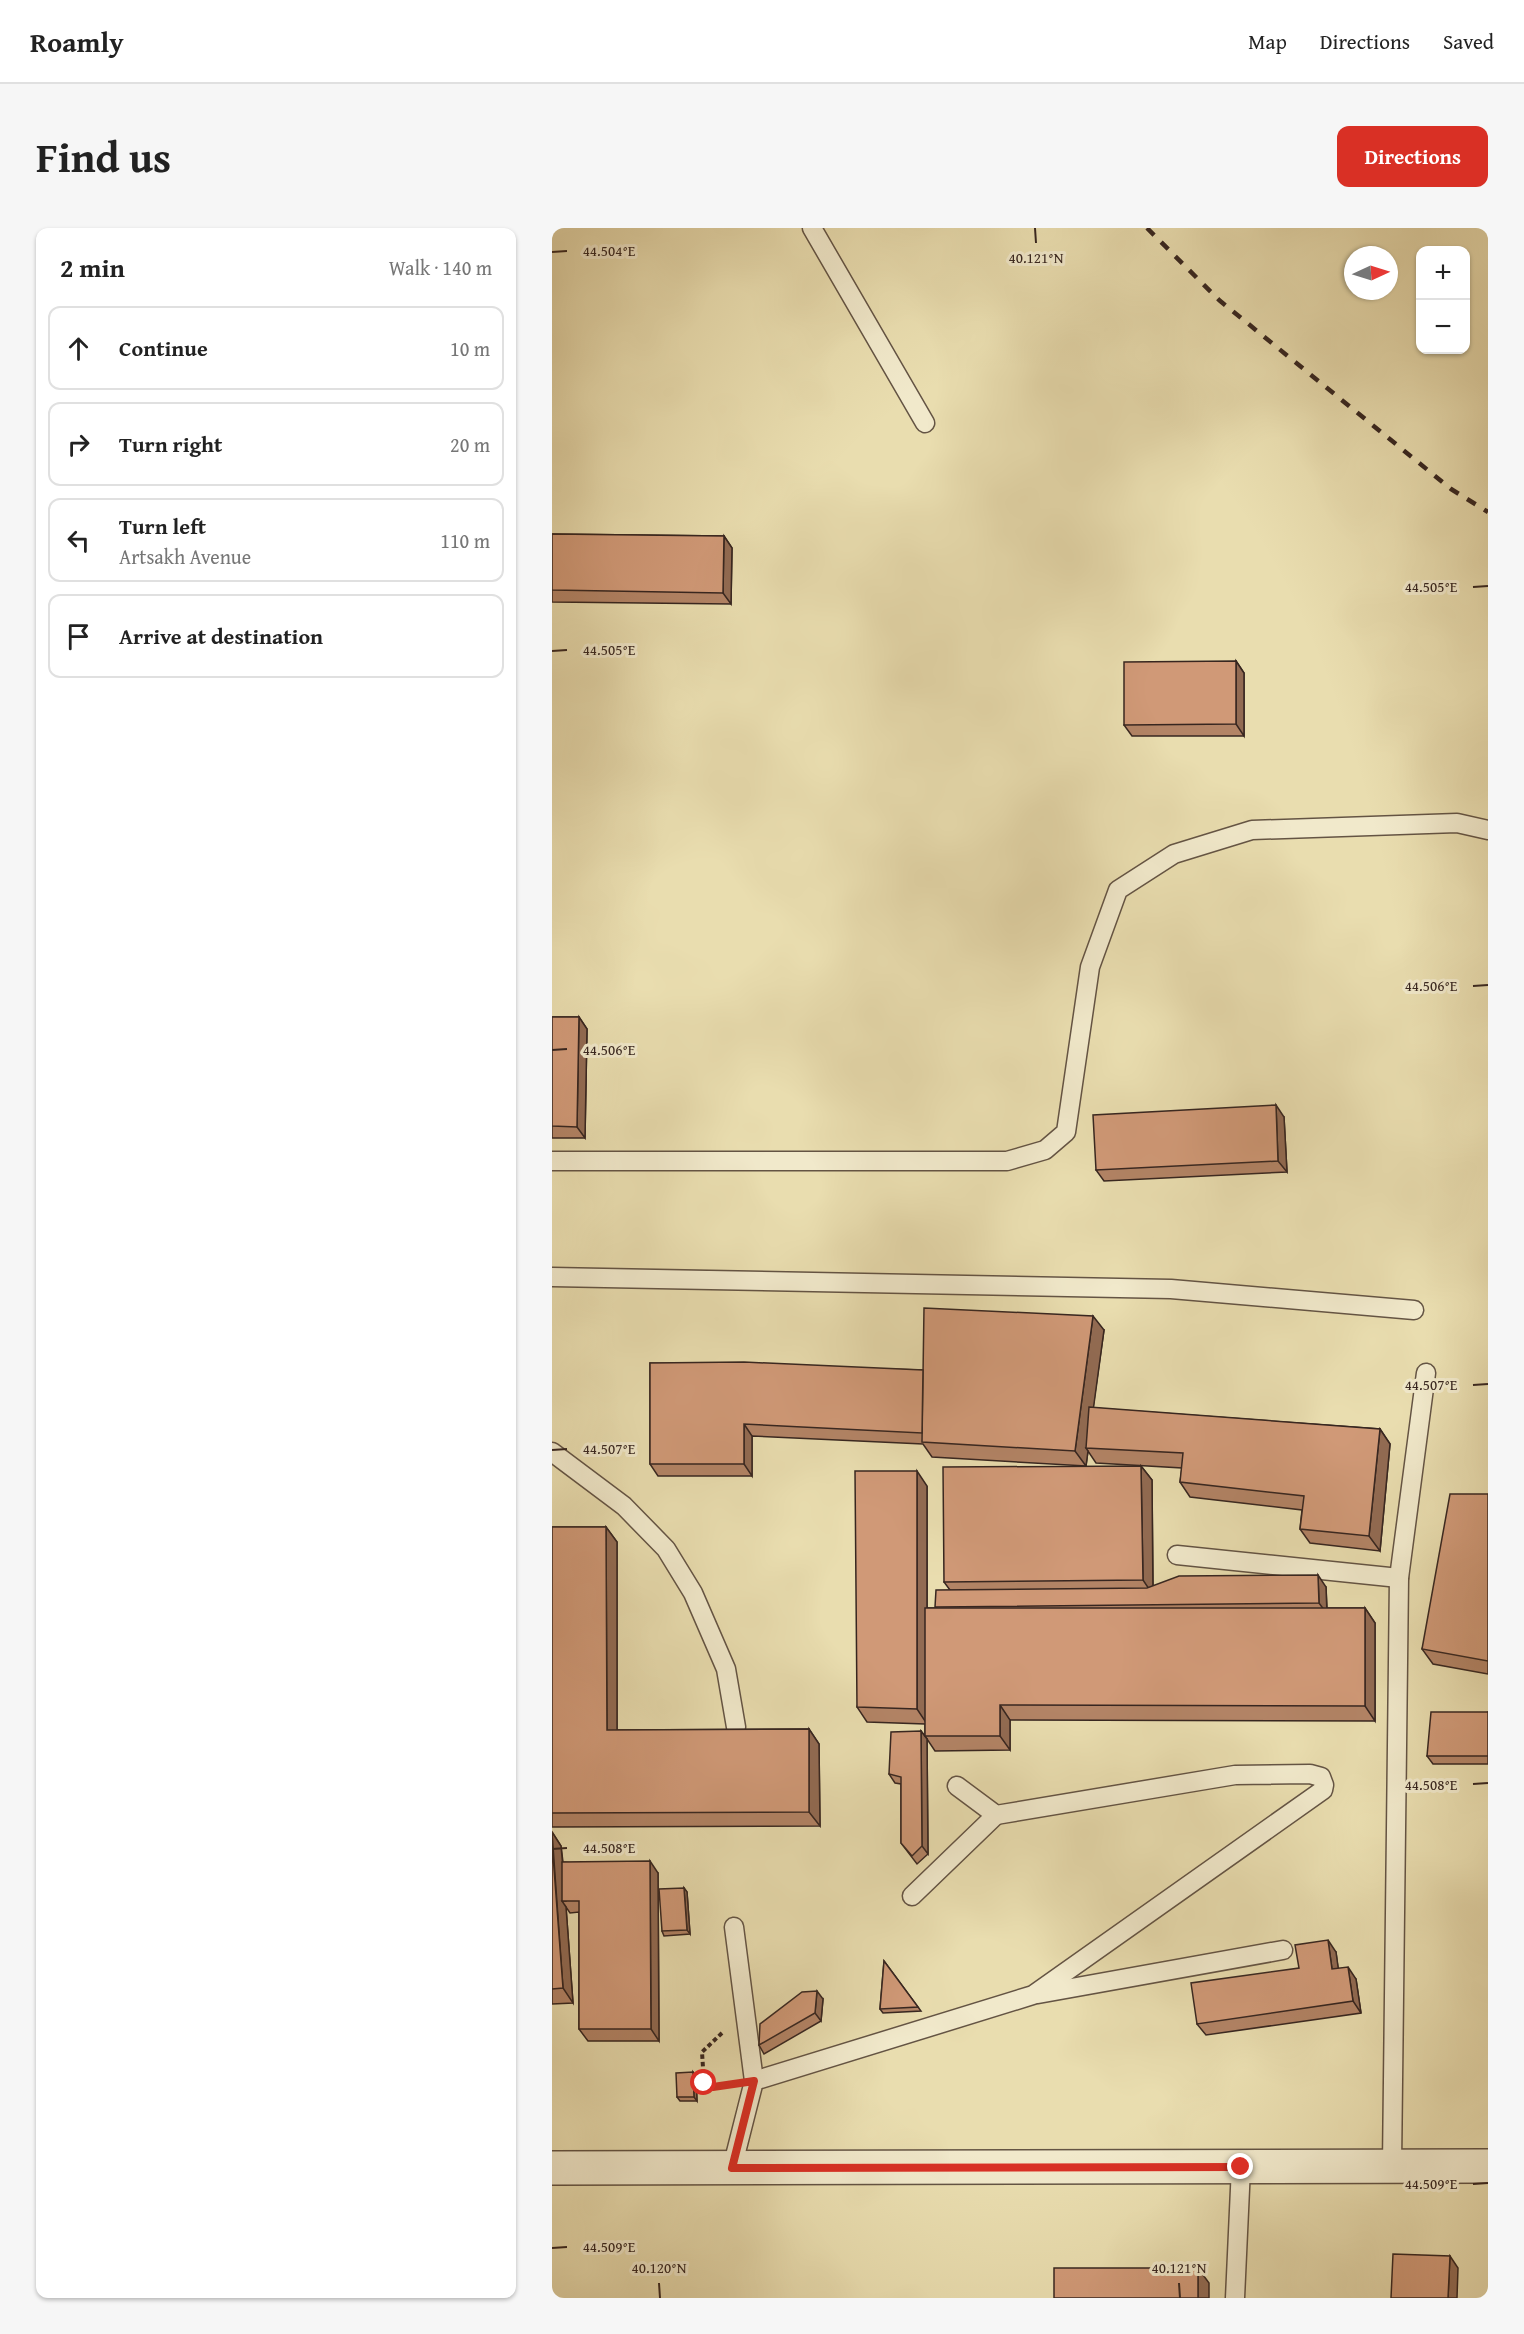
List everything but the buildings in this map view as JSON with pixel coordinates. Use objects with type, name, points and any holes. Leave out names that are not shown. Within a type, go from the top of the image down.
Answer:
[{"type":"street","points":[[552,2168],[1487,2166]]},
{"type":"lane","points":[[812,228],[925,423]]},
{"type":"lane","points":[[552,1161],[1007,1161],[1045,1150],[1066,1132],[1090,967],[1118,890],[1174,854],[1252,830],[1457,823],[1488,830]]},
{"type":"lane","points":[[552,1277],[1170,1289],[1414,1310]]},
{"type":"lane","points":[[1392,2165],[1399,1578],[1426,1373]]},
{"type":"lane","points":[[552,1452],[624,1506],[666,1549],[693,1593],[726,1669],[736,1726]]},
{"type":"lane","points":[[1177,1555],[1399,1578]]},
{"type":"lane","points":[[912,1896],[996,1815],[1235,1775],[1310,1774],[1321,1777],[1324,1785],[1323,1791],[1033,1995]]},
{"type":"lane","points":[[957,1786],[996,1815]]},
{"type":"lane","points":[[732,2168],[754,2081],[734,1927]]},
{"type":"lane","points":[[754,2081],[1033,1995],[1283,1950]]},
{"type":"lane","points":[[1235,2298],[1241,2167]]},
{"type":"path","points":[[745,2013],[702,2052],[704,2083],[713,2087],[754,2081]]},
{"type":"railway","points":[[1147,228],[1219,300],[1451,489],[1488,512]]},
{"type":"route","points":[[704,2083],[713,2087],[754,2081],[732,2168],[1241,2167]]}]
